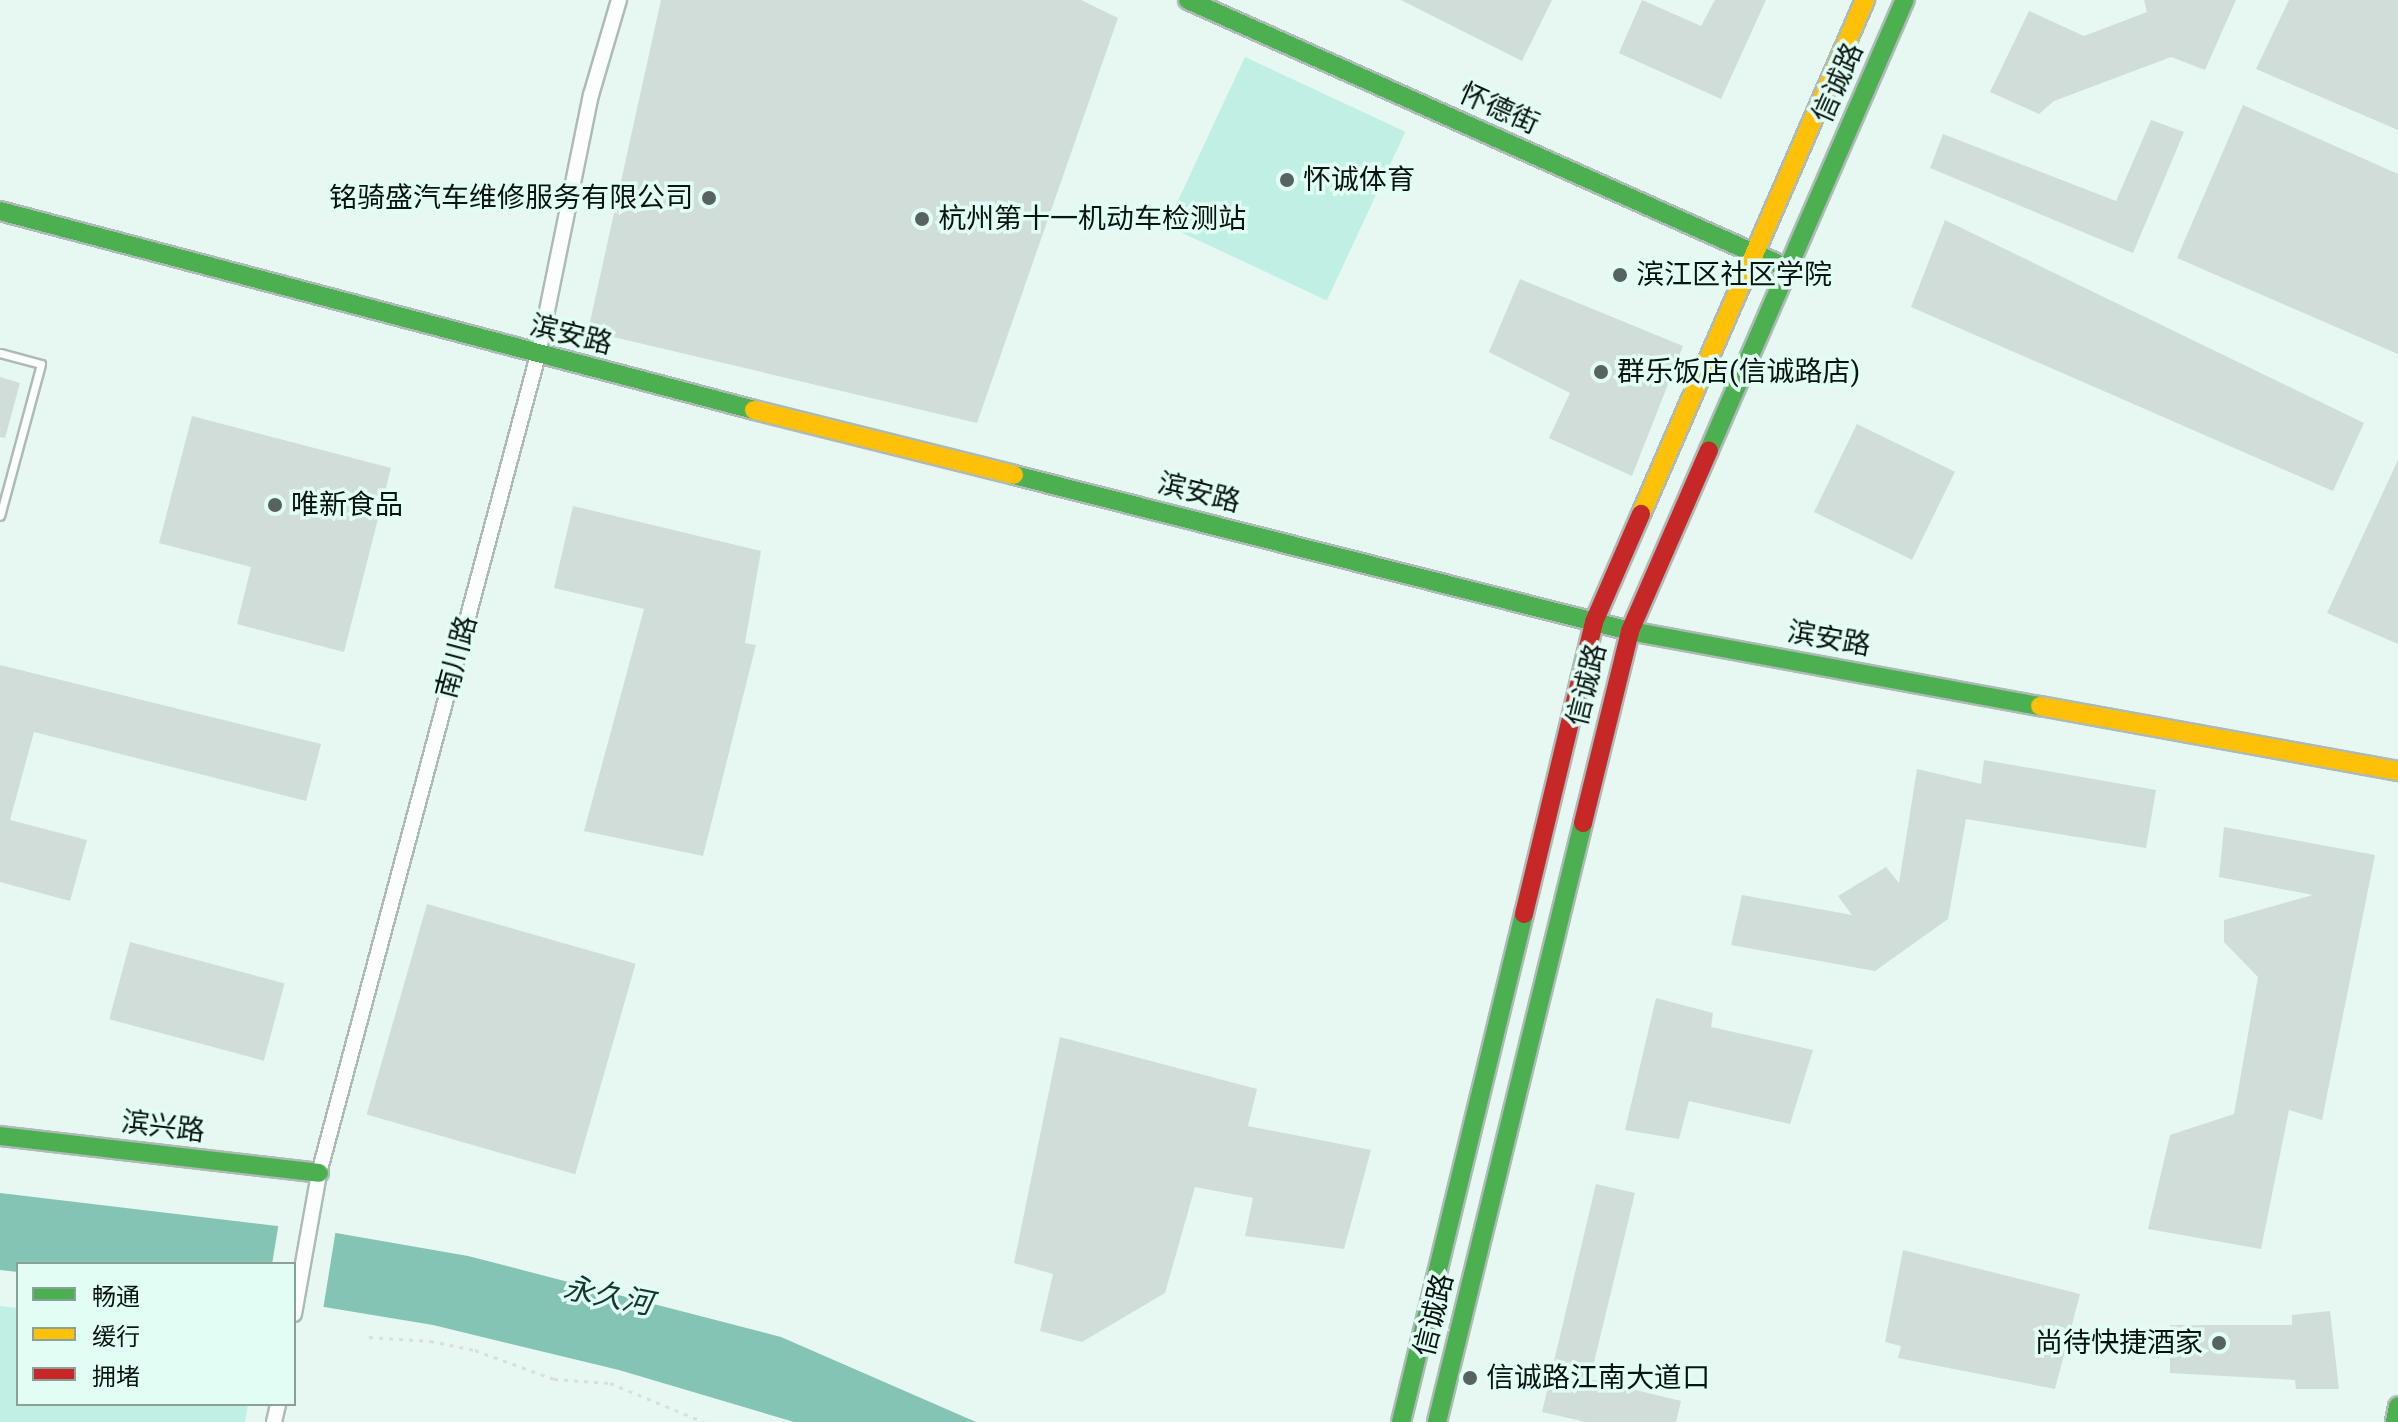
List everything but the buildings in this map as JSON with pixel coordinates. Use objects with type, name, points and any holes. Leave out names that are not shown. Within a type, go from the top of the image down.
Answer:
[{"type":"street","name":"南川路","points":[[296,1303],[319,1173],[538,355],[591,95],[619,0]]},
{"type":"street","name":"怀德街","points":[[1188,0],[1787,268]]},
{"type":"street","name":"信诚路","points":[[1401,1422],[1594,622],[1865,0]]},
{"type":"street","name":"信诚路","points":[[1437,1422],[1630,631],[1905,0]]},
{"type":"street","name":"滨安路","points":[[0,211],[538,355],[1630,631],[2398,771]]},
{"type":"street","name":"滨兴路","points":[[0,1136],[319,1173]]},
{"type":"street","points":[[2395,1422],[2398,1406]]},
{"type":"lane","points":[[0,353],[41,364],[0,516]]},
{"type":"path","points":[[369,1337],[430,1341],[475,1350],[554,1379],[610,1383],[704,1422]]},
{"type":"shaded area","name":"怀诚体育","points":[[1245,57],[1405,132],[1327,300],[1166,226]]},
{"type":"shaded area","points":[[0,1306],[16,1308],[16,1406],[248,1406],[245,1422],[0,1422]]},
{"type":"water","name":"永久河","points":[[0,1193],[336,1233],[468,1256],[781,1337],[976,1422],[794,1422],[619,1370],[433,1325],[296,1302],[296,1262],[16,1262],[16,1272],[0,1270]]},
{"type":"pier","points":[[279,1222],[336,1229],[323,1310],[296,1306],[296,1262],[272,1262]]},
{"type":"traffic: fast","points":[[1188,0],[1787,268]]},
{"type":"traffic: fast","points":[[1709,450],[1905,0]]},
{"type":"traffic: fast","points":[[0,211],[754,410]]},
{"type":"traffic: fast","points":[[1014,475],[1630,631],[2040,706]]},
{"type":"traffic: fast","points":[[1437,1422],[1583,823]]},
{"type":"traffic: fast","points":[[1401,1422],[1524,914]]},
{"type":"traffic: fast","points":[[0,1136],[319,1173]]},
{"type":"traffic: fast","points":[[2395,1422],[2398,1406]]},
{"type":"traffic: slow","points":[[1641,514],[1865,0]]},
{"type":"traffic: slow","points":[[754,410],[1014,475]]},
{"type":"traffic: slow","points":[[2040,706],[2398,771]]},
{"type":"traffic: jam","points":[[1583,823],[1630,631],[1709,450]]},
{"type":"traffic: jam","points":[[1524,914],[1594,622],[1641,514]]},
{"type":"place","name":"怀诚体育","points":[[1287,180]]},
{"type":"place","name":"铭骑盛汽车维修服务有限公司","points":[[709,198]]},
{"type":"place","name":"杭州第十一机动车检测站","points":[[922,219]]},
{"type":"place","name":"滨江区社区学院","points":[[1620,275]]},
{"type":"place","name":"群乐饭店(信诚路店)","points":[[1601,372]]},
{"type":"place","name":"唯新食品","points":[[275,505]]},
{"type":"place","name":"尚待快捷酒家","points":[[2219,1343]]},
{"type":"place","name":"信诚路江南大道口","points":[[1470,1378]]}]
